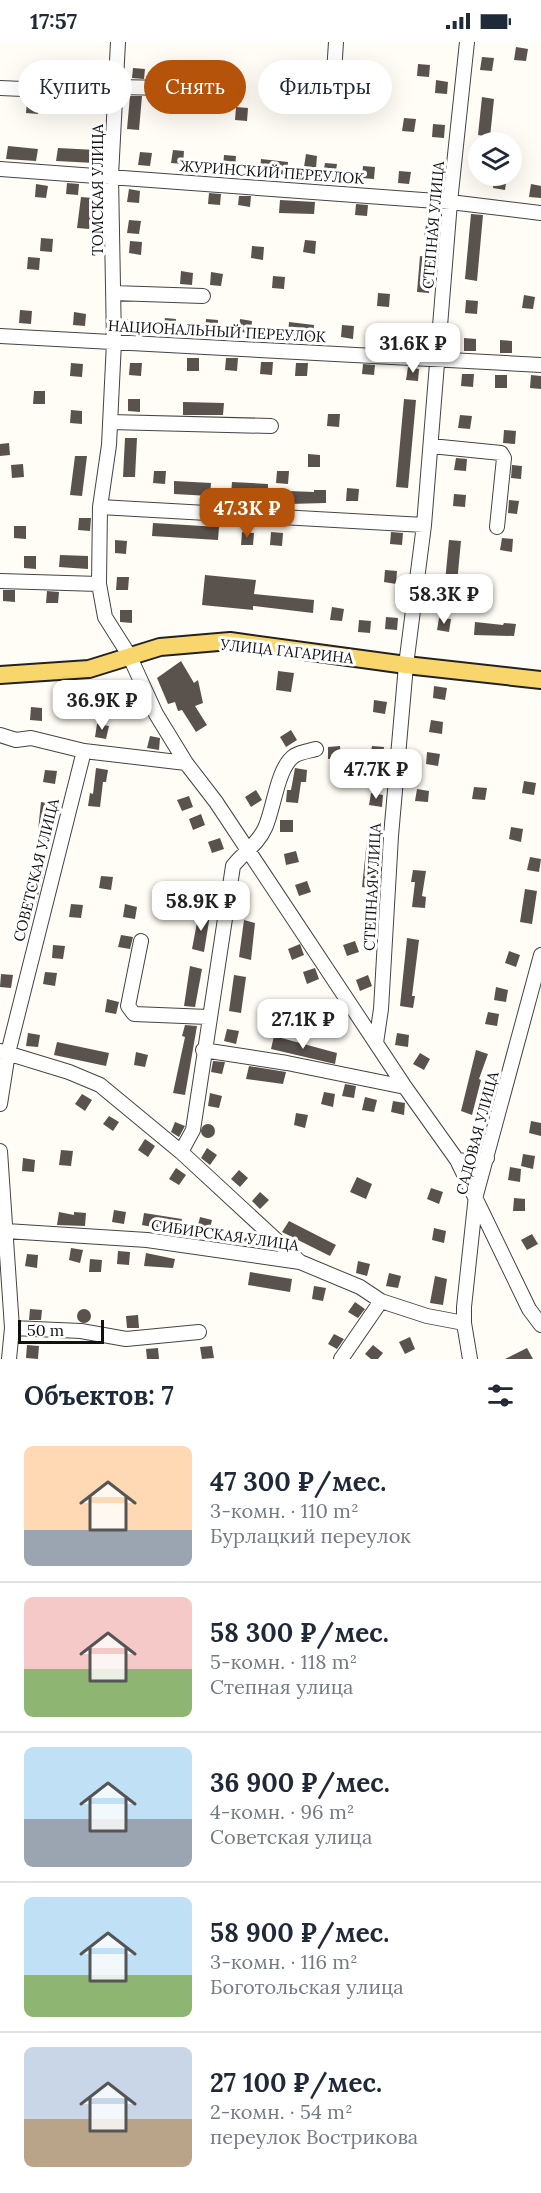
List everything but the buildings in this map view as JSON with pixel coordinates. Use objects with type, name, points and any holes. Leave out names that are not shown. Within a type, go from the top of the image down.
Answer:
[{"type":"main road","name":"УЛИЦА ГАГАРИНА","points":[[0,675],[89,669],[160,647],[230,641],[406,665],[541,680]]},
{"type":"street","name":"ТОМСКАЯ УЛИЦА","points":[[117,60],[118,42]]},
{"type":"street","points":[[335,60],[336,42]]},
{"type":"street","name":"СТЕПНАЯ УЛИЦА","points":[[376,1043],[381,1009],[391,836],[406,665],[424,525],[450,202],[467,42]]},
{"type":"street","points":[[0,88],[18,89]]},
{"type":"street","name":"ТОМСКАЯ УЛИЦА","points":[[114,114],[111,176],[114,342],[110,422],[100,507],[99,584],[105,617],[129,655],[156,714],[186,763],[457,1160],[530,1308],[541,1325]]},
{"type":"street","name":"ЖУРИНСКИЙ ПЕРЕУЛОК","points":[[0,169],[450,202],[541,213]]},
{"type":"street","points":[[113,293],[203,296]]},
{"type":"street","name":"НАЦИОНАЛЬНЫЙ ПЕРЕУЛОК","points":[[0,336],[541,365]]},
{"type":"street","points":[[110,422],[271,426]]},
{"type":"street","points":[[430,446],[501,453],[504,458],[497,527]]},
{"type":"street","points":[[100,507],[424,525]]},
{"type":"street","points":[[0,581],[99,584]]},
{"type":"street","points":[[0,735],[16,740],[31,738],[84,750],[186,763]]},
{"type":"street","points":[[181,1152],[193,1130],[208,1017],[233,866],[246,849],[255,845],[266,828],[287,762],[296,754],[316,749]]},
{"type":"street","name":"СОВЕТСКАЯ УЛИЦА","points":[[0,1104],[4,1052],[84,750]]},
{"type":"street","points":[[141,941],[128,1006],[134,1014],[208,1017]]},
{"type":"street","name":"САДОВАЯ УЛИЦА","points":[[470,1359],[464,1323],[476,1195],[541,955]]},
{"type":"street","points":[[0,1036],[4,1052],[69,1072],[100,1085],[181,1152],[300,1262]]},
{"type":"street","points":[[203,1050],[287,1063],[405,1087]]},
{"type":"street","points":[[0,1150],[12,1328],[9,1359]]},
{"type":"street","points":[[457,1160],[476,1162],[487,1158]]},
{"type":"street","name":"СИБИРСКАЯ УЛИЦА","points":[[6,1231],[147,1239],[300,1262],[360,1287],[381,1301],[427,1316],[464,1323]]},
{"type":"street","points":[[340,1359],[381,1301]]},
{"type":"street","points":[[12,1328],[81,1330],[126,1339],[199,1332]]}]
